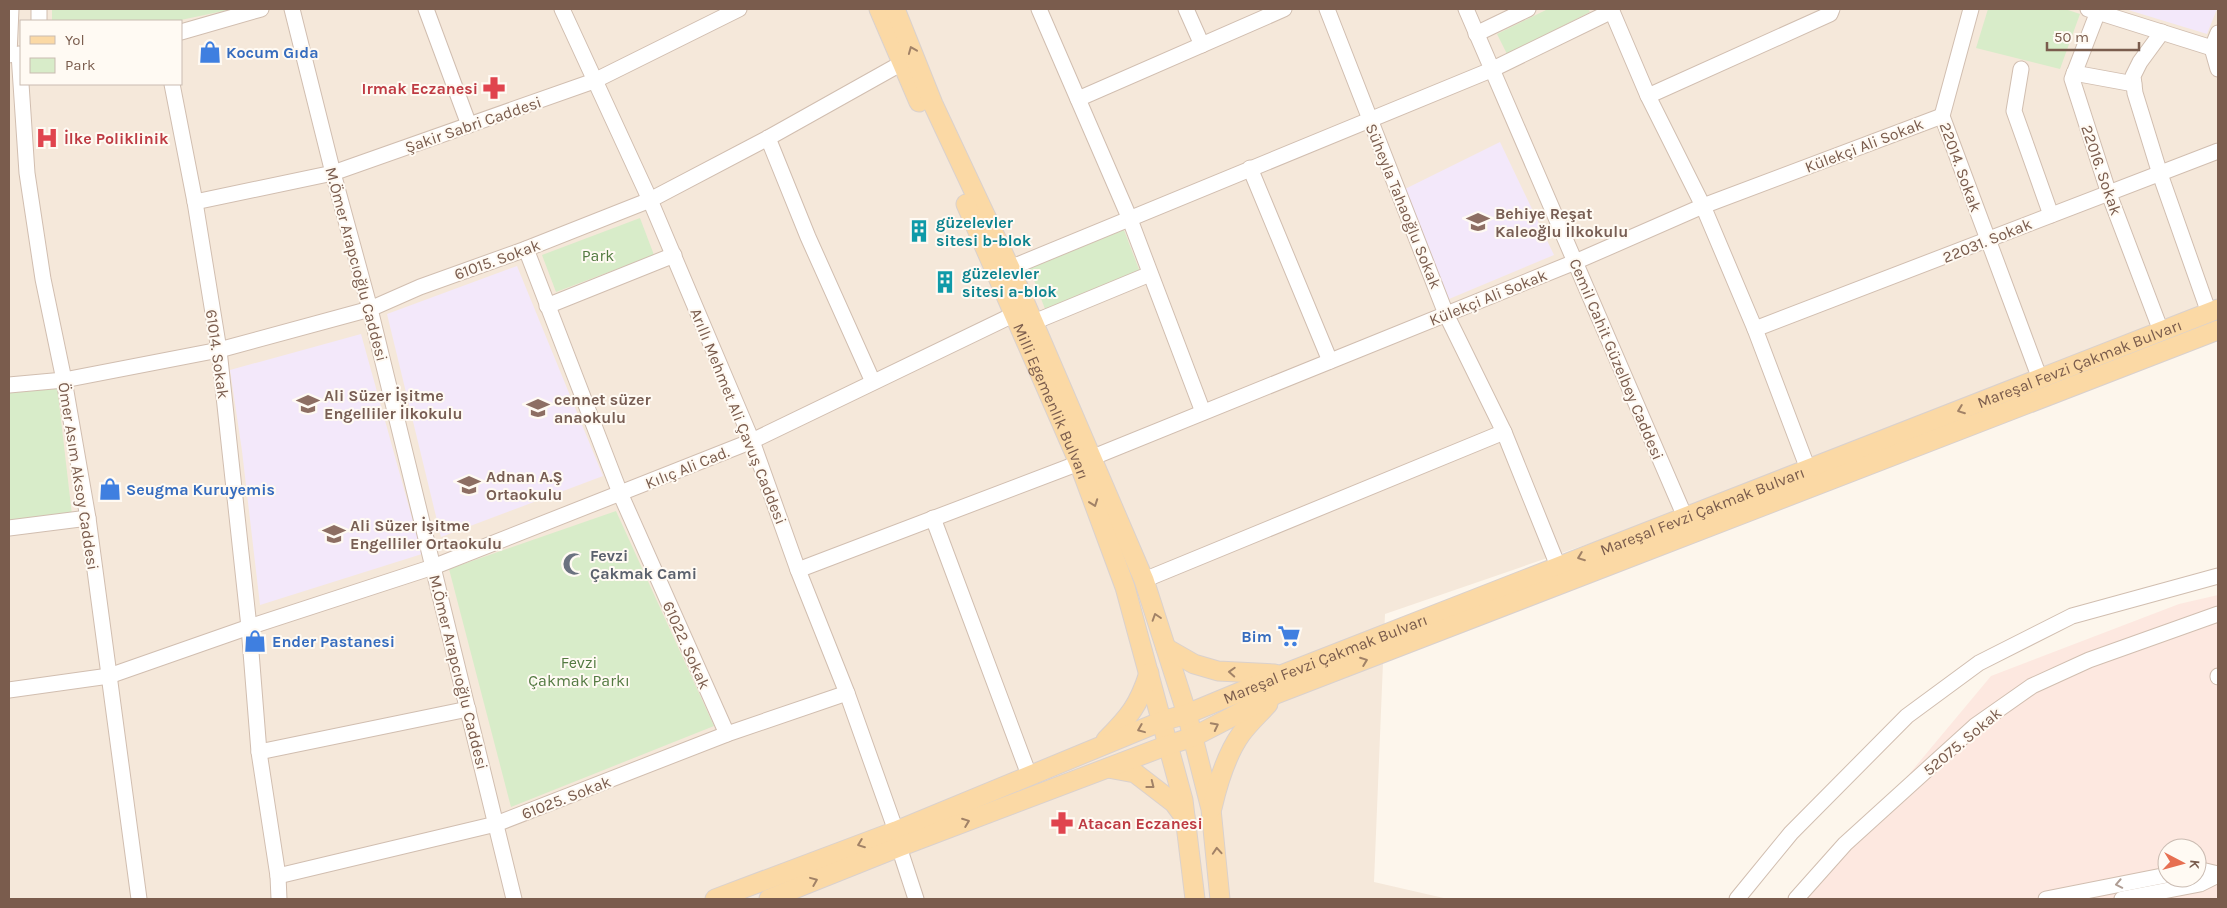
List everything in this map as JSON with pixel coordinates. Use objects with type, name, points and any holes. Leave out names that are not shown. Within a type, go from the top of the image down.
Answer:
[{"type":"main road","name":"Milli Egemenlik Bulvarı","points":[[879,9],[1016,314],[1144,580],[1187,714],[1211,809]]},
{"type":"main road","name":"Milli Egemenlik Bulvarı","points":[[895,9],[933,104],[1034,322],[1085,460],[1125,587],[1183,800],[1195,899]]},
{"type":"main road","name":"Mareşal Fevzi Çakmak Bulvarı","points":[[897,839],[1029,775],[1162,721],[1187,714],[1281,674],[2214,311]]},
{"type":"main road","points":[[715,899],[1107,768],[1193,737],[1276,694],[2218,330]]},
{"type":"main road","points":[[1166,648],[1194,664],[1218,671],[1281,674]]},
{"type":"main road","points":[[1101,746],[1132,712],[1142,693],[1149,673]]},
{"type":"main road","points":[[1220,899],[1211,809],[1217,785],[1228,757],[1241,734],[1276,694]]},
{"type":"main road","points":[[1107,768],[1135,773],[1174,803],[1186,820]]},
{"type":"main road","points":[[769,899],[897,839]]},
{"type":"street","name":"Ömer Asım Aksoy Caddesi","points":[[11,9],[27,173],[43,279],[64,380],[88,518],[139,899]]},
{"type":"street","points":[[182,32],[261,9]]},
{"type":"street","name":"M.Ömer Arapcıoğlu Caddesi","points":[[292,9],[333,173],[370,309],[514,899]]},
{"type":"street","points":[[426,9],[469,125]]},
{"type":"street","name":"Arıllı Mehmet Ali Çavuş Caddesi","points":[[562,9],[650,200],[752,441],[798,570],[847,693],[916,899]]},
{"type":"street","name":"Şakir Sabri Caddesi","points":[[195,202],[333,173],[594,81],[711,15],[739,9]]},
{"type":"street","points":[[1039,9],[1129,217],[1203,412]]},
{"type":"street","points":[[1186,9],[1202,45]]},
{"type":"street","points":[[1078,99],[1284,9]]},
{"type":"street","name":"Süheyla Tahaoğlu Sokak","points":[[1327,9],[1446,314],[1504,432],[1558,566]]},
{"type":"street","name":"Cemil Cahit Güzelbey Caddesi","points":[[1466,9],[1685,517]]},
{"type":"street","points":[[1476,34],[1528,9]]},
{"type":"street","points":[[1648,96],[1830,14],[1832,9]]},
{"type":"street","name":"22014. Sokak","points":[[1971,9],[1942,116],[2040,379]]},
{"type":"street","points":[[1010,268],[1129,217],[1491,70],[1612,10],[1648,96],[1703,206],[1755,329],[1808,469]]},
{"type":"street","points":[[2134,84],[2074,73],[2095,10],[2212,48]]},
{"type":"street","points":[[2162,32],[2140,62],[2133,76],[2135,93],[2160,174],[2214,311]]},
{"type":"street","points":[[2218,33],[2212,48],[2218,69]]},
{"type":"street","name":"61015. Sokak","points":[[9,385],[64,380],[219,350],[370,309],[420,287],[526,249],[650,200],[768,138],[902,63]]},
{"type":"street","points":[[2021,69],[2014,111],[2051,215]]},
{"type":"street","name":"22016. Sokak","points":[[2074,73],[2072,79],[2109,194],[2161,332]]},
{"type":"street","name":"61014. Sokak","points":[[172,85],[195,202],[219,350],[249,626],[259,752],[278,876],[279,899]]},
{"type":"street","name":"Külekçi Ali Sokak","points":[[798,570],[1085,460],[1574,262],[1703,206],[1942,116]]},
{"type":"street","points":[[768,138],[808,236],[873,382]]},
{"type":"street","name":"22031. Sokak","points":[[1755,329],[2218,151]]},
{"type":"street","points":[[1250,168],[1330,361]]},
{"type":"street","name":"61022. Sokak","points":[[526,249],[620,493],[727,734]]},
{"type":"street","points":[[548,306],[674,255]]},
{"type":"street","points":[[1034,322],[1150,274]]},
{"type":"street","name":"Kılıç Ali Cad.","points":[[9,690],[109,676],[249,626],[433,567],[752,441],[1016,314]]},
{"type":"street","points":[[1144,580],[1504,432]]},
{"type":"street","points":[[9,528],[88,518]]},
{"type":"street","points":[[933,518],[1029,775]]},
{"type":"street","points":[[1736,899],[1791,833],[1907,716],[1979,663],[2072,616],[2218,576]]},
{"type":"street","name":"52075. Sokak","points":[[1796,899],[1845,844],[1975,726],[2032,686],[2089,660],[2218,614]]},
{"type":"street","name":"61025. Sokak","points":[[278,876],[496,824],[727,734],[847,693]]},
{"type":"street","points":[[259,752],[468,709]]},
{"type":"street","points":[[2122,899],[2170,895],[2200,884],[2218,874]]},
{"type":"street","points":[[2046,899],[2157,877]]},
{"type":"shaded area","points":[[9,9],[2218,9],[2218,327],[1385,614],[1374,882],[1448,899],[9,899]]},
{"type":"shaded area","points":[[2125,9],[2217,9],[2207,34]]},
{"type":"shaded area","name":"Behiye Reşat Kaleoğlu İlkokulu","points":[[1500,142],[1554,255],[1449,299],[1405,189]]},
{"type":"shaded area","points":[[517,266],[603,476],[441,537],[387,314]]},
{"type":"shaded area","points":[[361,334],[422,554],[260,605],[242,451],[230,370]]},
{"type":"shaded area","points":[[2218,595],[2218,899],[1805,899],[1991,676],[2179,604]]},
{"type":"green space","points":[[52,9],[233,9],[181,20],[52,20]]},
{"type":"green space","points":[[1548,9],[1588,9],[1590,12],[1507,54],[1497,34]]},
{"type":"green space","points":[[1988,9],[2065,9],[2080,14],[2060,69],[1976,48]]},
{"type":"green space","name":"Park","points":[[640,218],[654,255],[556,292],[542,255]]},
{"type":"green space","points":[[1124,230],[1140,272],[1045,309],[1029,267]]},
{"type":"green space","points":[[57,385],[72,515],[9,522],[9,390]]},
{"type":"green space","name":"Fevzi Çakmak Parkı","points":[[616,511],[714,726],[511,807],[449,569]]},
{"type":"place","name":"Kocum Gıda","points":[[210,52]]},
{"type":"place","name":"Irmak Eczanesi","points":[[494,88]]},
{"type":"place","name":"İlke Poliklinik","points":[[47,138]]},
{"type":"place","name":"Behiye Reşat Kaleoğlu İlkokulu","points":[[1478,222]]},
{"type":"place","name":"güzelevler sitesi b-blok","points":[[919,231]]},
{"type":"place","name":"güzelevler sitesi a-blok","points":[[945,282]]},
{"type":"place","name":"Ali Süzer İşitme Engelliler İlkokulu","points":[[308,404]]},
{"type":"place","name":"cennet süzer anaokulu","points":[[538,408]]},
{"type":"place","name":"Adnan A.Ş Ortaokulu","points":[[469,485]]},
{"type":"place","name":"Seugma Kuruyemis","points":[[110,489]]},
{"type":"place","name":"Ali Süzer İşitme Engelliler Ortaokulu","points":[[334,534]]},
{"type":"place","name":"Fevzi Çakmak Cami","points":[[574,564]]},
{"type":"place","name":"Bim","points":[[1289,636]]},
{"type":"place","name":"Ender Pastanesi","points":[[255,641]]},
{"type":"place","name":"Atacan Eczanesi","points":[[1062,823]]}]
